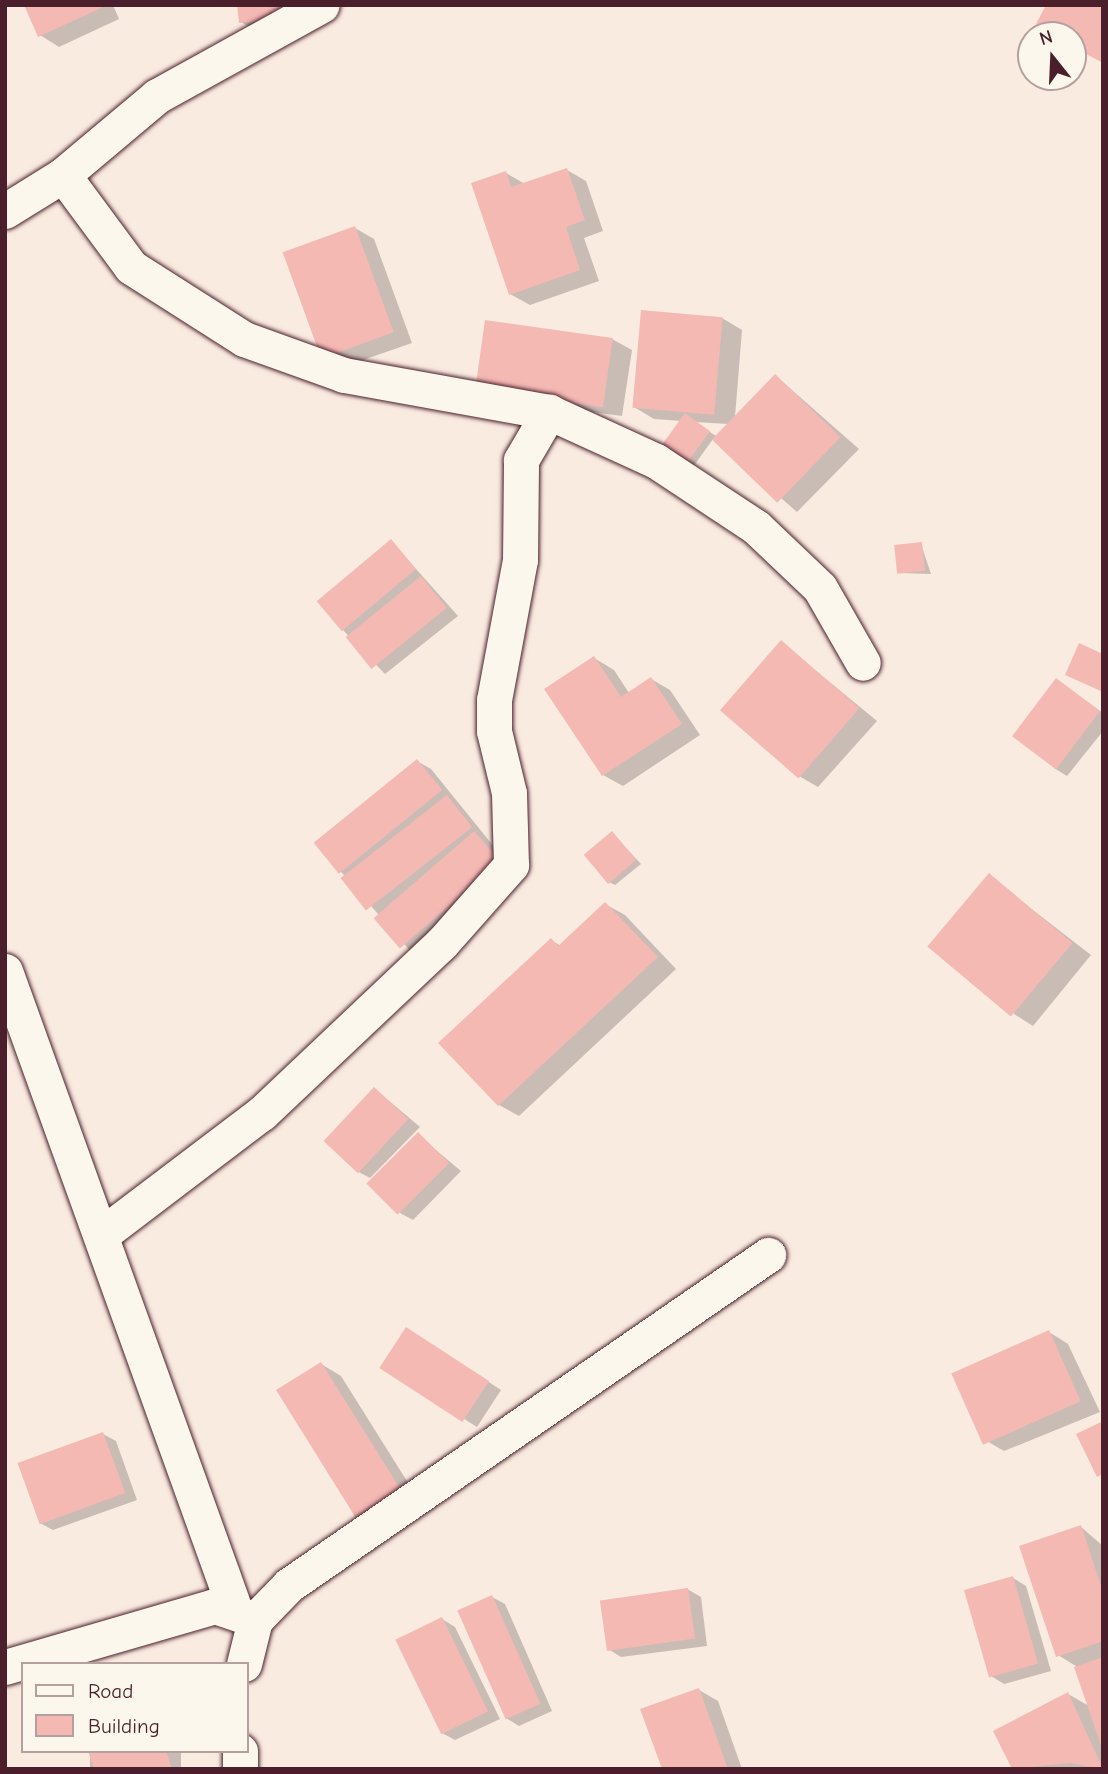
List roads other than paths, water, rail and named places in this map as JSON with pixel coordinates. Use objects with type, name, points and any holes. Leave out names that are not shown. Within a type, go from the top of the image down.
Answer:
[{"type":"street","points":[[5,211],[63,175],[157,96],[322,5]]},
{"type":"street","points":[[63,175],[131,267],[244,339],[344,375],[549,412],[656,461],[756,527],[820,588],[863,663]]},
{"type":"street","points":[[101,1235],[262,1113],[441,944],[511,865],[509,793],[494,731],[494,700],[520,560],[521,460],[549,412]]},
{"type":"street","points":[[5,971],[101,1235],[245,1615],[244,1662]]},
{"type":"street","points":[[245,1615],[768,1255]]},
{"type":"street","points":[[22,1662],[215,1606],[245,1615]]}]
